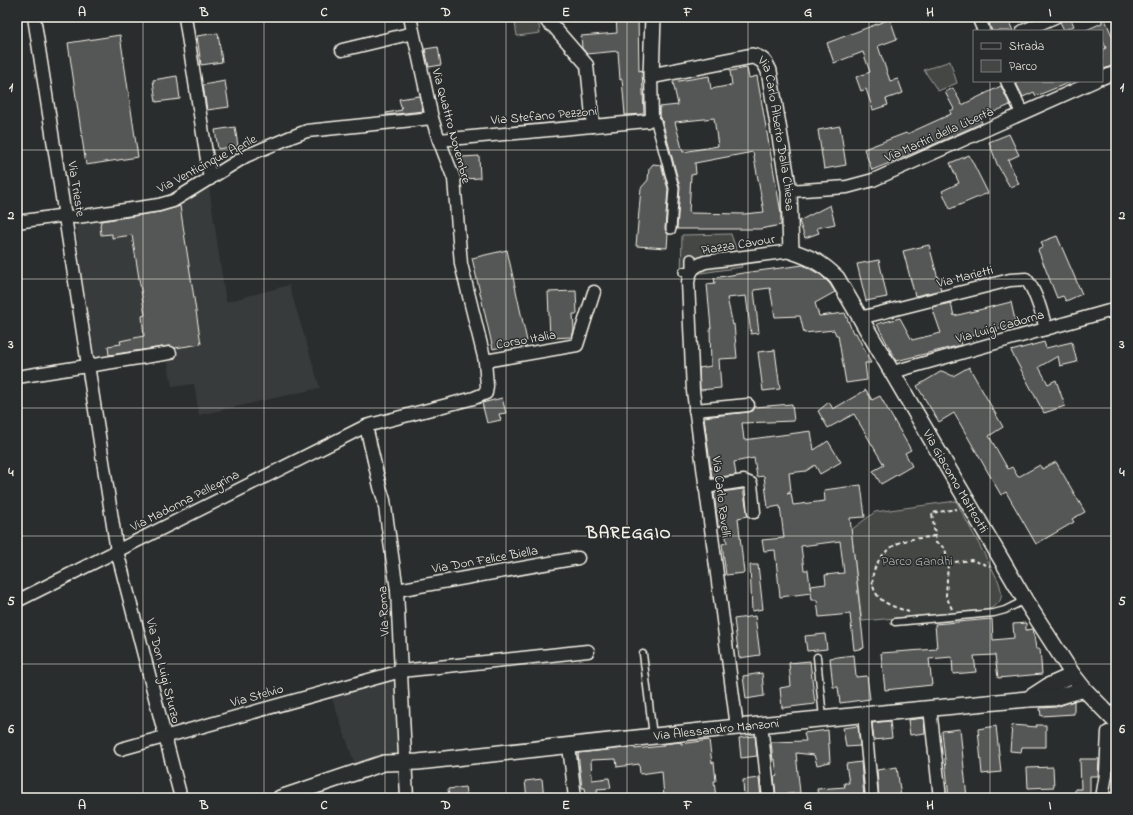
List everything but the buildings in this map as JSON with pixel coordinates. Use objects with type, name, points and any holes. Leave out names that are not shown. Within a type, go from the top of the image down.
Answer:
[{"type":"street","name":"Via Trieste","points":[[34,17],[117,550]]},
{"type":"street","points":[[185,17],[210,179]]},
{"type":"street","name":"Via Quattro Novembre","points":[[410,17],[432,118],[438,140],[454,179],[461,264],[485,361]]},
{"type":"street","points":[[545,17],[548,23],[554,27],[587,65],[593,126]]},
{"type":"street","points":[[653,17],[651,76],[652,118],[656,122],[674,188],[671,229]]},
{"type":"street","points":[[978,17],[984,30]]},
{"type":"street","points":[[1026,30],[1055,17]]},
{"type":"street","points":[[342,50],[413,33]]},
{"type":"street","name":"Via Carlo Alberto Dalla Chiesa","points":[[651,76],[752,56],[760,58],[766,62],[769,71],[789,191],[787,225],[791,251]]},
{"type":"street","points":[[1103,78],[1116,72]]},
{"type":"street","points":[[1007,82],[1022,113]]},
{"type":"street","name":"Via Martiri della Libertà","points":[[789,191],[847,187],[873,180],[1093,82]]},
{"type":"street","name":"Via Venticinque Aprile","points":[[17,222],[66,216],[77,217],[160,205],[173,201],[246,156],[307,132],[432,118]]},
{"type":"street","name":"Via Stefano Pezzoni","points":[[438,140],[647,121],[652,118]]},
{"type":"street","name":"Piazza Cavour","points":[[688,267],[705,262],[767,250],[791,251]]},
{"type":"street","name":"Via Giacomo Matteotti","points":[[791,251],[804,255],[825,266],[837,278],[1025,600],[1073,675],[1112,721]]},
{"type":"street","name":"Via Carlo Ravelli","points":[[688,267],[693,391],[736,727]]},
{"type":"street","name":"Via Marietti","points":[[860,318],[1010,280],[1026,279],[1030,284],[1043,316],[1046,329]]},
{"type":"street","name":"Corso Italia","points":[[366,426],[474,398],[486,393],[488,386],[485,361],[577,345],[594,292]]},
{"type":"street","name":"Via Luigi Cadorna","points":[[893,375],[900,370],[1116,309]]},
{"type":"street","points":[[17,376],[170,353]]},
{"type":"street","points":[[695,410],[748,405]]},
{"type":"street","name":"Via Madonna Pellegrina","points":[[17,601],[366,426]]},
{"type":"street","name":"Via Roma","points":[[366,426],[384,500],[397,590],[407,798]]},
{"type":"street","points":[[705,487],[744,481],[748,482],[751,484],[754,512]]},
{"type":"street","name":"Via Don Luigi Sturzo","points":[[117,550],[182,798]]},
{"type":"street","name":"Via Don Felice Biella","points":[[397,590],[578,558]]},
{"type":"street","name":"Via Stelvio","points":[[121,749],[401,671],[588,651]]},
{"type":"street","name":"Via Alessandro Manzoni","points":[[1028,699],[1048,686],[1073,675]]},
{"type":"street","name":"Via Alessandro Manzoni","points":[[280,798],[384,763],[569,746],[864,714],[1054,698],[1084,689]]},
{"type":"street","points":[[930,708],[940,798]]},
{"type":"street","points":[[864,714],[872,798]]},
{"type":"street","points":[[1102,798],[1112,721]]},
{"type":"street","points":[[761,724],[769,798]]},
{"type":"street","points":[[569,746],[575,798]]},
{"type":"lane","points":[[895,622],[994,613],[1005,610],[1025,600]]},
{"type":"lane","points":[[643,654],[653,736]]},
{"type":"lane","points":[[817,657],[823,718]]},
{"type":"path","points":[[958,616],[950,606],[946,596],[948,563],[945,548],[936,543],[932,513],[960,508],[964,497]]},
{"type":"path","points":[[925,620],[884,601],[876,592],[872,584],[873,573],[877,563],[887,550],[903,541],[935,536]]},
{"type":"path","points":[[948,563],[971,560],[990,566],[1001,560]]},
{"type":"shaded area","points":[[209,187],[226,302],[289,285],[320,388],[199,415],[194,384],[172,387],[166,351],[91,361],[76,225],[147,214],[181,205]]},
{"type":"shaded area","points":[[399,673],[403,760],[357,770],[330,693]]},
{"type":"green space","points":[[514,17],[538,17],[540,33],[517,36]]},
{"type":"green space","points":[[950,61],[957,83],[938,91],[924,70]]},
{"type":"green space","points":[[731,234],[742,267],[681,276],[682,235]]},
{"type":"green space","name":"Parco Gandhi","points":[[956,501],[998,580],[1001,591],[1001,599],[999,603],[986,610],[862,621],[851,530],[875,512]]},
{"type":"district","name":"BAREGGIO","points":[[629,533]]}]
